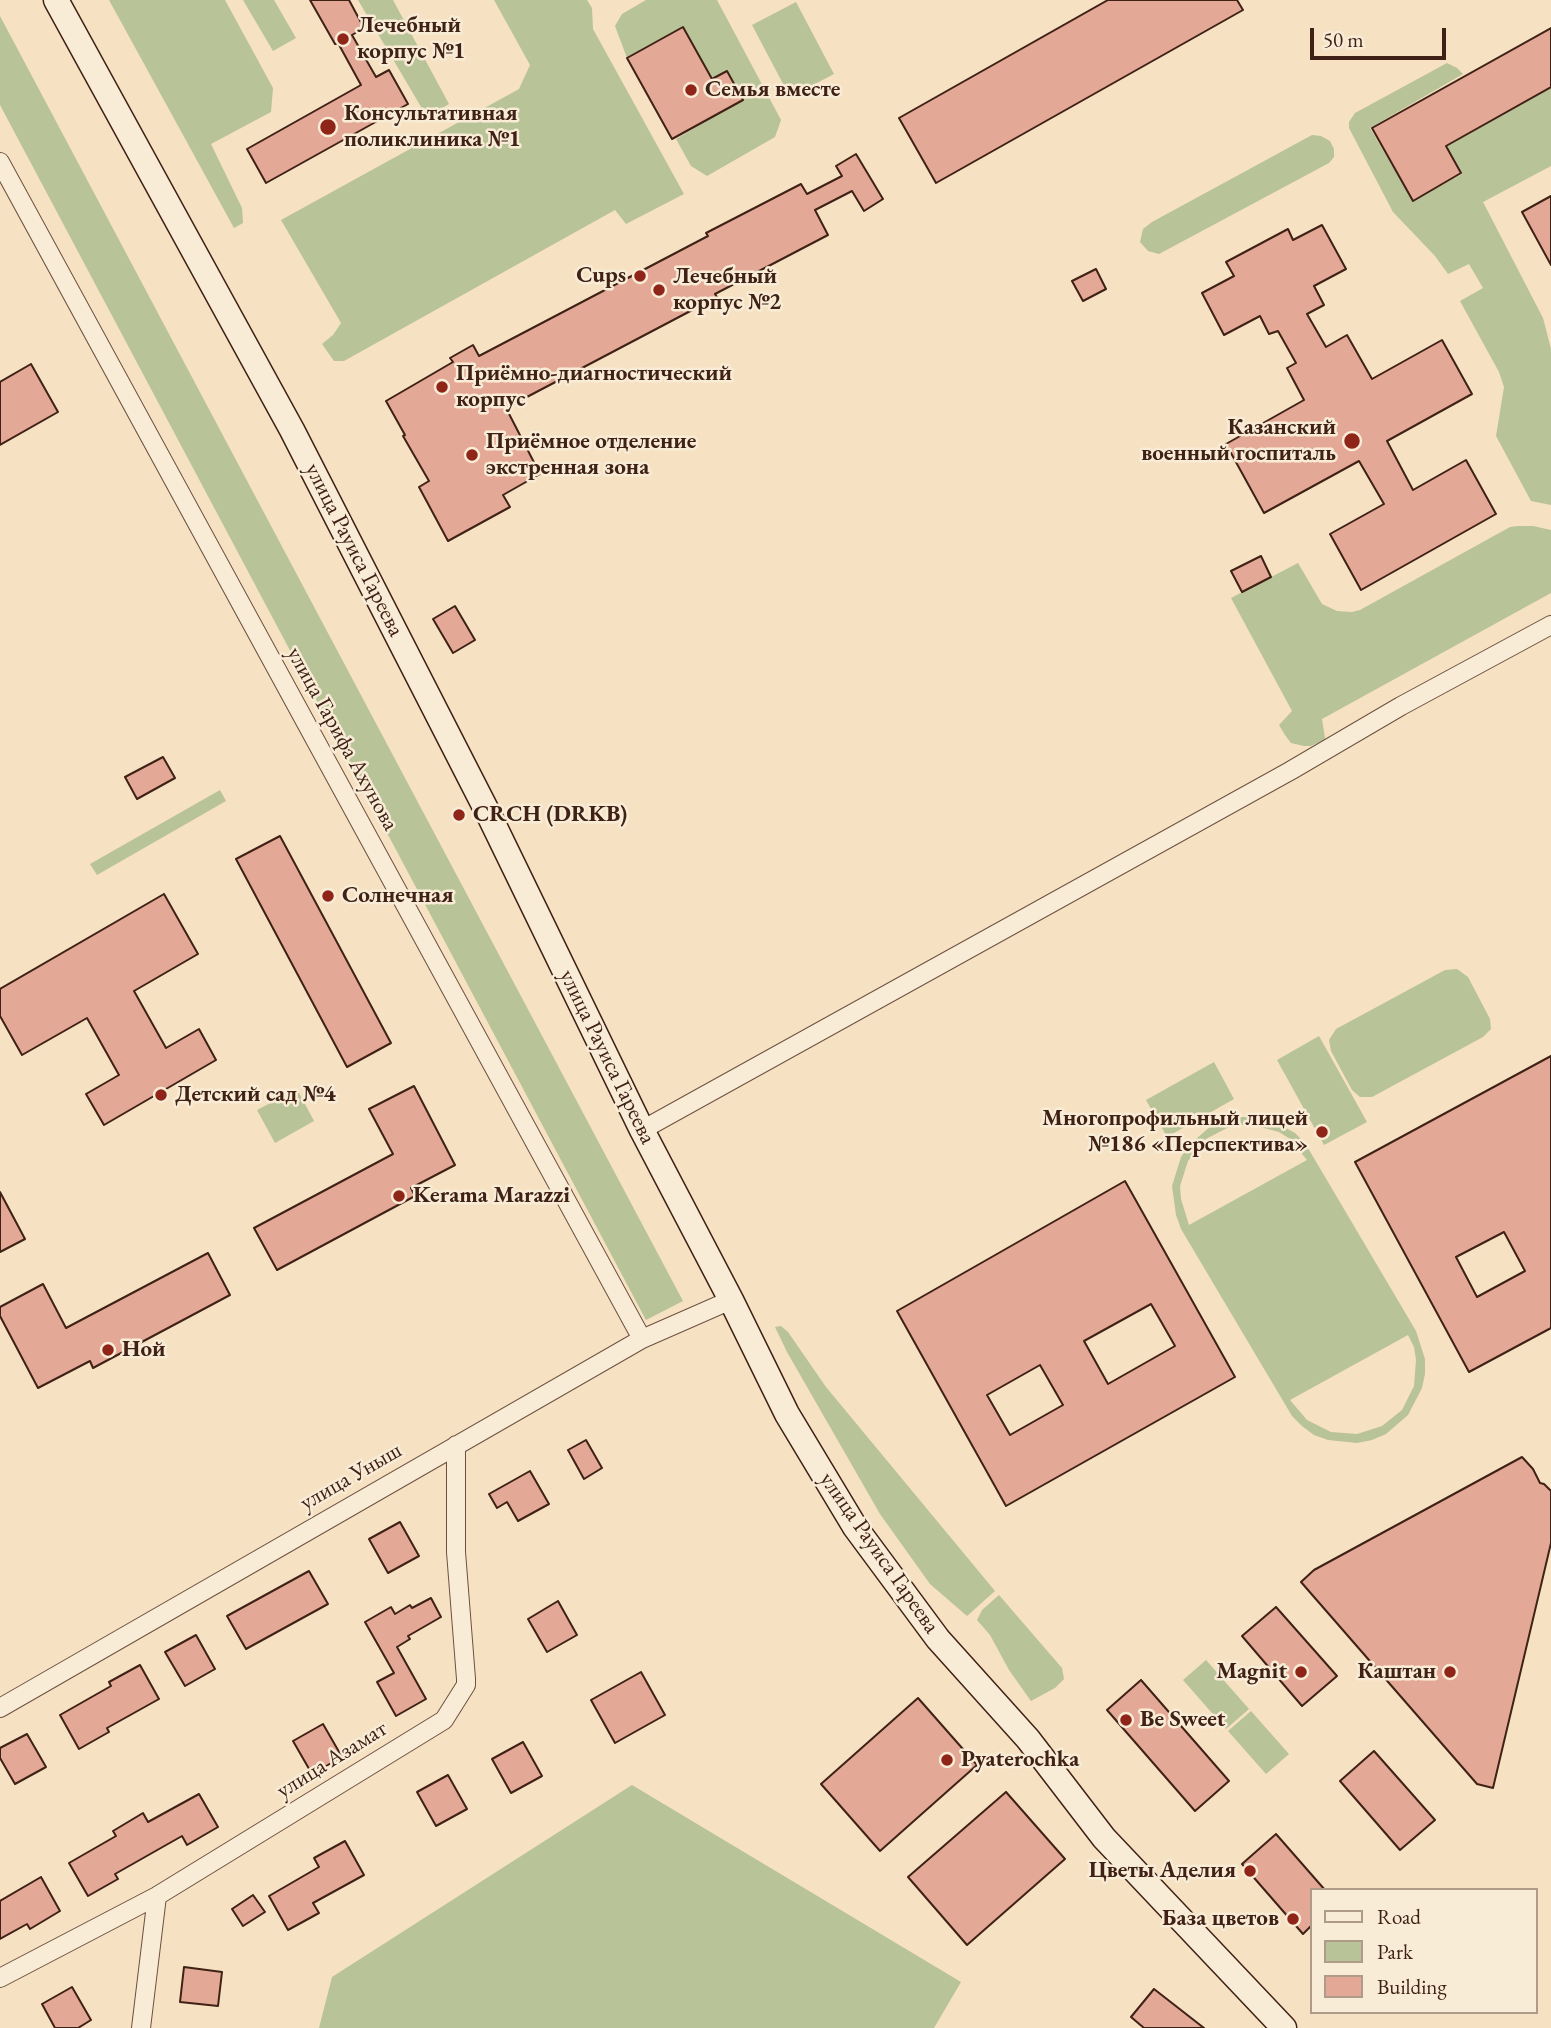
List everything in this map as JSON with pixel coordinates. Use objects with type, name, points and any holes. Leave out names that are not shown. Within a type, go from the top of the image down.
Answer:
[{"type":"street","name":"улица Рауиса Гареева","points":[[56,0],[292,430],[488,813],[642,1130],[787,1414],[855,1527],[930,1628],[1028,1739],[1104,1838],[1284,2028]]},
{"type":"street","name":"улица Гарифа Ахунова","points":[[0,162],[642,1339]]},
{"type":"street","points":[[642,1130],[1551,625]]},
{"type":"street","name":"улица Уныш","points":[[0,1708],[642,1339],[731,1300]]},
{"type":"street","name":"улица Азамат","points":[[0,1978],[157,1896],[444,1720],[466,1685],[456,1552],[456,1445]]},
{"type":"street","points":[[141,2028],[157,1896]]},
{"type":"green space","points":[[109,0],[225,0],[273,88],[271,112],[211,144],[242,208],[243,223],[234,228]]},
{"type":"green space","points":[[243,0],[274,0],[296,38],[273,51]]},
{"type":"green space","points":[[358,0],[393,0],[449,104],[427,117]]},
{"type":"green space","points":[[494,0],[587,0],[592,8],[593,29],[684,194],[626,224],[615,210],[344,361],[334,361],[322,344],[333,335],[341,323],[281,220],[519,89],[530,65]]},
{"type":"green space","points":[[646,0],[717,0],[781,120],[775,137],[707,176],[691,166],[676,139],[742,100],[712,79],[683,27],[627,58],[615,26],[622,14]]},
{"type":"green space","points":[[796,2],[834,74],[790,97],[752,25]]},
{"type":"green space","points":[[0,16],[683,1301],[646,1320],[0,105]]},
{"type":"green space","points":[[1447,63],[1463,74],[1370,128],[1413,201],[1462,174],[1447,146],[1551,88],[1551,166],[1483,202],[1543,318],[1551,349],[1551,505],[1531,501],[1496,436],[1504,387],[1499,372],[1460,301],[1483,288],[1469,264],[1448,274],[1435,256],[1393,212],[1349,128],[1349,122],[1355,113]]},
{"type":"green space","points":[[1312,135],[1330,141],[1334,157],[1329,163],[1159,254],[1148,251],[1140,242],[1143,229],[1152,222]]},
{"type":"green space","points":[[1510,527],[1551,530],[1551,593],[1322,719],[1324,740],[1311,746],[1291,743],[1279,725],[1292,711],[1231,598],[1298,563],[1322,604],[1337,611],[1360,610]]},
{"type":"green space","points":[[220,790],[226,801],[97,875],[90,864]]},
{"type":"green space","points":[[1457,969],[1468,977],[1490,1019],[1491,1029],[1483,1037],[1372,1097],[1360,1097],[1352,1090],[1331,1051],[1329,1040],[1336,1029],[1445,970]]},
{"type":"green space","points":[[1319,1036],[1367,1122],[1324,1145],[1277,1060]]},
{"type":"green space","points":[[1214,1062],[1234,1099],[1167,1137],[1146,1100]]},
{"type":"green space","points":[[297,1089],[314,1121],[275,1143],[257,1110]]},
{"type":"green space","points":[[1239,1117],[1269,1119],[1295,1133],[1305,1143],[1416,1331],[1425,1359],[1422,1388],[1408,1415],[1386,1434],[1357,1443],[1328,1440],[1314,1435],[1292,1416],[1181,1229],[1172,1186],[1181,1157],[1189,1145],[1211,1126]],"holes":[[[1253,1125],[1279,1132],[1290,1139],[1307,1160],[1189,1225],[1180,1186],[1188,1161],[1204,1140],[1227,1128]],[[1408,1335],[1416,1360],[1414,1386],[1402,1410],[1382,1426],[1357,1434],[1331,1432],[1307,1420],[1290,1400]]]},
{"type":"green space","points":[[781,1326],[826,1387],[995,1591],[967,1616],[930,1584],[880,1514],[787,1352],[775,1327]]},
{"type":"green space","points":[[999,1595],[1062,1668],[1064,1679],[1055,1688],[1031,1701],[1009,1670],[990,1635],[977,1620],[982,1610]]},
{"type":"green space","points":[[1206,1660],[1249,1709],[1226,1729],[1183,1680]]},
{"type":"green space","points":[[1251,1711],[1289,1754],[1266,1774],[1228,1731]]},
{"type":"green space","points":[[632,1785],[961,1982],[934,2028],[319,2028],[332,1977]]},
{"type":"building","name":"Консультативная поликлиника №1","points":[[310,0],[349,0],[364,28],[352,35],[376,77],[389,70],[408,104],[266,183],[247,149],[361,85]]},
{"type":"building","points":[[1108,0],[1237,0],[1243,10],[936,183],[899,118]]},
{"type":"building","name":"Семья вместе","points":[[683,27],[712,79],[727,71],[743,100],[672,139],[627,58]]},
{"type":"building","points":[[1551,28],[1551,87],[1446,146],[1461,173],[1413,201],[1372,128]]},
{"type":"building","points":[[856,154],[883,199],[864,211],[852,191],[815,210],[828,235],[506,408],[540,474],[503,495],[510,507],[448,541],[419,487],[429,481],[386,401],[453,362],[450,358],[473,345],[479,356],[801,184],[807,194],[842,176],[836,166]]},
{"type":"building","points":[[1551,196],[1551,265],[1522,212]]},
{"type":"building","points":[[1322,225],[1346,269],[1314,286],[1324,305],[1307,314],[1326,347],[1347,335],[1372,379],[1442,340],[1472,394],[1387,441],[1413,490],[1466,460],[1496,514],[1361,590],[1330,534],[1384,504],[1359,461],[1264,513],[1226,444],[1304,400],[1287,368],[1296,363],[1278,331],[1269,334],[1260,316],[1224,335],[1202,293],[1234,276],[1226,262],[1288,229],[1293,240]]},
{"type":"building","points":[[1096,269],[1106,289],[1083,301],[1072,281]]},
{"type":"building","points":[[31,364],[58,412],[0,445],[0,382]]},
{"type":"building","points":[[1261,556],[1271,577],[1242,592],[1231,571]]},
{"type":"building","points":[[455,606],[475,640],[453,653],[433,619]]},
{"type":"building","points":[[163,757],[175,778],[137,799],[125,777]]},
{"type":"building","points":[[280,836],[391,1043],[347,1067],[236,859]]},
{"type":"building","points":[[164,894],[198,954],[134,991],[166,1048],[199,1029],[216,1060],[104,1125],[86,1094],[119,1075],[87,1018],[22,1055],[0,1016],[0,989]]},
{"type":"building","points":[[1551,1056],[1551,1328],[1469,1372],[1355,1162]],"holes":[[[1504,1232],[1525,1271],[1477,1297],[1456,1257]]]},
{"type":"building","points":[[414,1086],[455,1165],[411,1188],[415,1196],[277,1270],[254,1228],[393,1154],[369,1109]]},
{"type":"building","points":[[1125,1181],[1235,1377],[1006,1506],[897,1311]],"holes":[[[1151,1304],[1175,1346],[1108,1384],[1084,1341]],[[1040,1365],[1063,1405],[1010,1435],[987,1395]]]},
{"type":"building","points":[[0,1192],[25,1239],[0,1252]]},
{"type":"building","points":[[208,1253],[230,1295],[93,1368],[90,1361],[38,1388],[0,1316],[0,1307],[43,1284],[66,1328]]},
{"type":"building","points":[[586,1440],[602,1468],[584,1479],[568,1450]]},
{"type":"building","name":"Каштан","points":[[1522,1457],[1533,1469],[1540,1483],[1551,1491],[1551,1543],[1493,1788],[1477,1784],[1301,1582],[1314,1570]]},
{"type":"building","points":[[530,1471],[549,1504],[518,1521],[507,1502],[497,1508],[489,1494]]},
{"type":"building","points":[[400,1522],[419,1556],[388,1573],[369,1539]]},
{"type":"building","points":[[309,1571],[328,1604],[246,1649],[227,1616]]},
{"type":"building","points":[[431,1598],[441,1617],[408,1636],[410,1639],[397,1647],[426,1699],[396,1716],[377,1682],[394,1673],[365,1622],[391,1607],[395,1614],[410,1605],[412,1608]]},
{"type":"building","points":[[558,1601],[577,1635],[547,1652],[528,1619]]},
{"type":"building","points":[[1276,1607],[1337,1676],[1302,1706],[1242,1636]]},
{"type":"building","points":[[196,1635],[215,1669],[185,1686],[165,1652]]},
{"type":"building","points":[[140,1665],[159,1699],[107,1728],[109,1732],[79,1749],[60,1715],[111,1686],[109,1682]]},
{"type":"building","points":[[641,1672],[665,1715],[615,1743],[591,1700]]},
{"type":"building","points":[[1141,1680],[1229,1781],[1195,1811],[1107,1710]]},
{"type":"building","points":[[918,1698],[977,1765],[880,1851],[821,1784]]},
{"type":"building","points":[[323,1724],[342,1757],[312,1774],[293,1741]]},
{"type":"building","points":[[27,1734],[46,1767],[15,1784],[0,1758],[0,1748]]},
{"type":"building","points":[[523,1742],[542,1776],[511,1793],[492,1759]]},
{"type":"building","points":[[1374,1751],[1435,1820],[1400,1850],[1340,1781]]},
{"type":"building","points":[[448,1775],[467,1809],[436,1826],[417,1792]]},
{"type":"building","points":[[1006,1792],[1065,1859],[967,1945],[908,1877]]},
{"type":"building","points":[[199,1794],[218,1827],[187,1845],[182,1836],[115,1874],[118,1879],[88,1896],[69,1863],[116,1836],[113,1831],[143,1813],[148,1822]]},
{"type":"building","points":[[1276,1834],[1323,1888],[1310,1888],[1310,1927],[1303,1934],[1242,1864]]},
{"type":"building","points":[[345,1841],[364,1875],[313,1903],[319,1913],[288,1930],[269,1896],[319,1867],[314,1858]]},
{"type":"building","points":[[41,1877],[60,1911],[30,1929],[27,1924],[0,1939],[0,1901]]},
{"type":"building","points":[[253,1895],[265,1912],[243,1926],[232,1909]]},
{"type":"building","points":[[184,1967],[222,1972],[218,2006],[180,2002]]},
{"type":"building","points":[[72,1987],[91,2020],[78,2028],[55,2028],[42,2004]]},
{"type":"building","points":[[1154,1989],[1204,2028],[1144,2028],[1131,2017]]},
{"type":"place","name":"Лечебный корпус №1","points":[[343,39]]},
{"type":"place","name":"Семья вместе","points":[[691,90]]},
{"type":"place","name":"Консультативная поликлиника №1","points":[[328,127]]},
{"type":"place","name":"Cups","points":[[640,276]]},
{"type":"place","name":"Лечебный корпус №2","points":[[659,290]]},
{"type":"place","name":"Приёмно-диагностический корпус","points":[[442,387]]},
{"type":"place","name":"Казанский военный госпиталь","points":[[1352,441]]},
{"type":"place","name":"Приёмное отделение экстренная зона","points":[[472,455]]},
{"type":"place","name":"CRCH (DRKB)","points":[[459,815]]},
{"type":"place","name":"Солнечная","points":[[328,896]]},
{"type":"place","name":"Детский сад №4","points":[[161,1095]]},
{"type":"place","name":"Многопрофильный лицей №186 «Перспектива»","points":[[1322,1132]]},
{"type":"place","name":"Kerama Marazzi","points":[[399,1196]]},
{"type":"place","name":"Ной","points":[[108,1350]]},
{"type":"place","name":"Magnit","points":[[1301,1672]]},
{"type":"place","name":"Каштан","points":[[1450,1672]]},
{"type":"place","name":"Be Sweet","points":[[1126,1720]]},
{"type":"place","name":"Pyaterochka","points":[[947,1760]]},
{"type":"place","name":"Цветы Аделия","points":[[1250,1871]]},
{"type":"place","name":"База цветов","points":[[1293,1919]]}]
